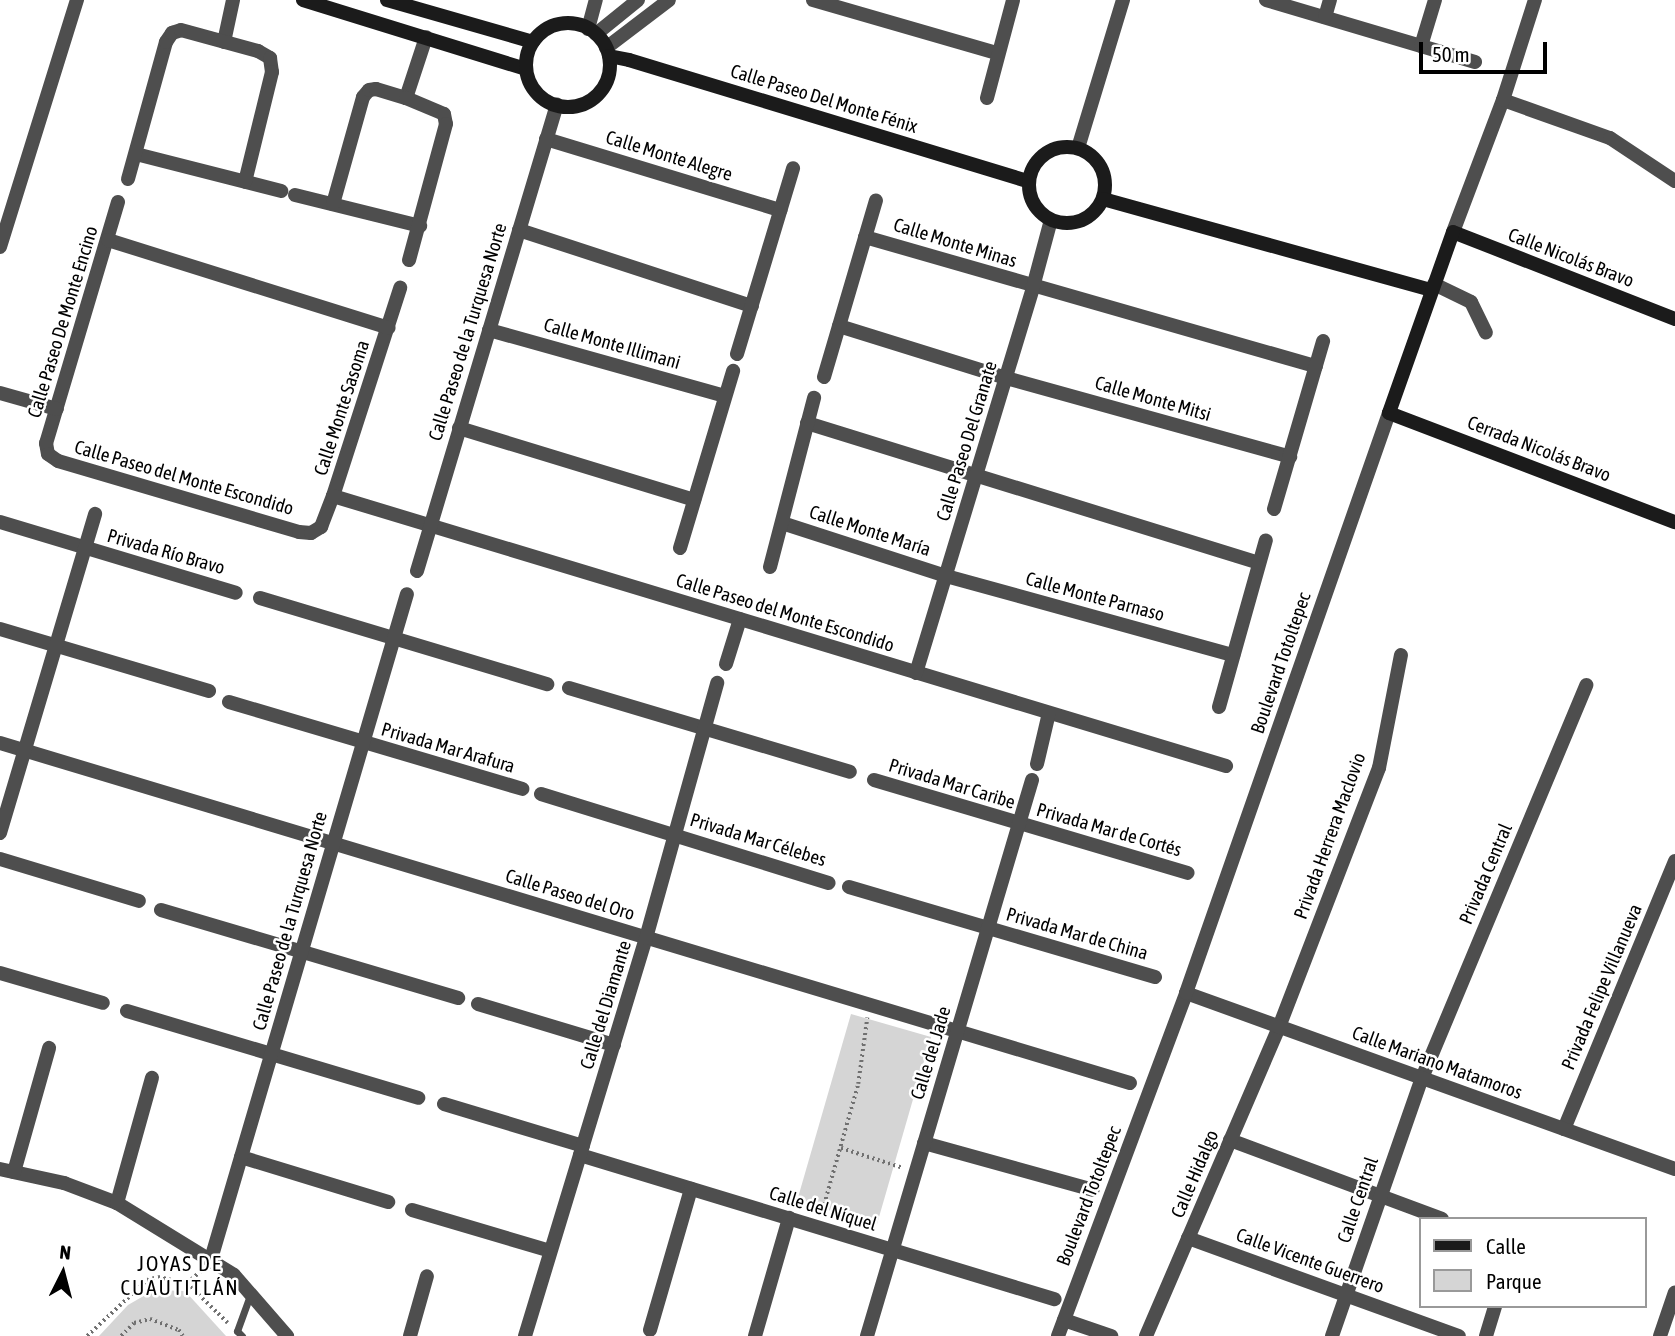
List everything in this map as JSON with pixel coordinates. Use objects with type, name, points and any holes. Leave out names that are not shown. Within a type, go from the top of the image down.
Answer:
[{"type":"main road","points":[[303,0],[526,69]]},
{"type":"main road","points":[[387,0],[433,7],[533,42]]},
{"type":"main road","points":[[564,23],[592,31],[607,52],[609,70],[598,94],[574,106],[556,104],[537,93],[526,69],[533,42],[541,32],[564,23]]},
{"type":"main road","name":"Calle Paseo Del Monte Fénix","points":[[607,52],[1028,181]]},
{"type":"main road","points":[[1067,146],[1078,148],[1089,154],[1104,174],[1103,199],[1087,218],[1075,223],[1051,220],[1033,204],[1028,181],[1031,170],[1045,153],[1067,146]]},
{"type":"main road","points":[[1103,199],[1433,287]]},
{"type":"main road","name":"Boulevard Totoltepec","points":[[1389,413],[1453,232]]},
{"type":"main road","name":"Calle Nicolás Bravo","points":[[1453,232],[1675,319]]},
{"type":"main road","name":"Cerrada Nicolás Bravo","points":[[1389,413],[1675,522]]},
{"type":"street","points":[[0,247],[77,0]]},
{"type":"street","points":[[224,42],[233,0]]},
{"type":"street","points":[[592,31],[596,0]]},
{"type":"street","points":[[592,31],[638,0]]},
{"type":"street","points":[[607,52],[669,0]]},
{"type":"street","points":[[813,0],[997,53]]},
{"type":"street","points":[[986,98],[1013,0]]},
{"type":"street","points":[[1078,148],[1123,0]]},
{"type":"street","points":[[1266,0],[1475,62]]},
{"type":"street","points":[[1325,18],[1330,0]]},
{"type":"street","points":[[1420,46],[1435,0]]},
{"type":"street","name":"Boulevard Totoltepec","points":[[1453,232],[1503,100],[1535,0]]},
{"type":"street","points":[[128,179],[166,42],[172,33],[181,30],[258,51],[270,58],[272,72],[244,182]]},
{"type":"street","points":[[406,99],[426,37]]},
{"type":"street","points":[[333,204],[363,97],[369,90],[376,89],[435,108],[444,114],[446,124],[409,260]]},
{"type":"street","points":[[1503,100],[1610,138],[1675,181]]},
{"type":"street","name":"Calle Paseo de la Turquesa Norte","points":[[417,571],[556,104]]},
{"type":"street","name":"Calle Monte Alegre","points":[[546,139],[780,210]]},
{"type":"street","points":[[136,154],[420,226]]},
{"type":"street","points":[[737,354],[793,168]]},
{"type":"street","points":[[824,377],[876,200]]},
{"type":"street","name":"Calle Paseo De Monte Encino","points":[[48,454],[46,443],[118,202]]},
{"type":"street","name":"Calle Paseo Del Granate","points":[[916,673],[1051,220]]},
{"type":"street","points":[[519,230],[752,306]]},
{"type":"street","name":"Calle Monte Minas","points":[[865,237],[1033,287]]},
{"type":"street","points":[[108,240],[389,328]]},
{"type":"street","points":[[1033,287],[1315,366]]},
{"type":"street","points":[[1433,287],[1472,302],[1486,333]]},
{"type":"street","name":"Calle Monte Sasoma","points":[[311,533],[321,527],[334,496],[400,288]]},
{"type":"street","points":[[839,326],[1006,378]]},
{"type":"street","name":"Calle Monte Illimani","points":[[489,330],[725,396]]},
{"type":"street","points":[[1274,509],[1323,341]]},
{"type":"street","points":[[680,548],[733,370]]},
{"type":"street","name":"Calle Monte Mitsi","points":[[1006,378],[1290,457]]},
{"type":"street","points":[[0,393],[57,409]]},
{"type":"street","points":[[770,567],[814,398]]},
{"type":"street","name":"Boulevard Totoltepec","points":[[1059,1336],[1186,993],[1389,413]]},
{"type":"street","points":[[807,423],[1259,564]]},
{"type":"street","points":[[459,428],[694,500]]},
{"type":"street","name":"Calle Paseo del Monte Escondido","points":[[48,454],[58,461],[299,532],[311,533]]},
{"type":"street","name":"Calle Paseo del Monte Escondido","points":[[334,496],[1226,766]]},
{"type":"street","points":[[0,833],[95,514]]},
{"type":"street","name":"Privada Río Bravo","points":[[0,522],[236,593]]},
{"type":"street","name":"Calle Monte María","points":[[782,523],[946,576]]},
{"type":"street","points":[[1219,707],[1266,540]]},
{"type":"street","name":"Calle Monte Parnaso","points":[[946,576],[1233,656]]},
{"type":"street","name":"Calle Paseo de la Turquesa Norte","points":[[211,1259],[407,594]]},
{"type":"street","points":[[261,598],[547,684]]},
{"type":"street","points":[[726,664],[740,619]]},
{"type":"street","points":[[0,629],[209,691]]},
{"type":"street","name":"Privada Herrera Maclovio","points":[[1279,1027],[1379,768],[1401,655]]},
{"type":"street","name":"Calle del Diamante","points":[[525,1336],[646,938],[717,683]]},
{"type":"street","name":"Privada Central","points":[[1422,1078],[1586,685]]},
{"type":"street","points":[[569,688],[850,772]]},
{"type":"street","name":"Privada Mar Arafura","points":[[229,702],[363,744],[522,789]]},
{"type":"street","points":[[1037,764],[1049,713]]},
{"type":"street","name":"Calle Paseo del Oro","points":[[0,743],[1130,1083]]},
{"type":"street","name":"Privada Mar Caribe","points":[[874,780],[1019,825]]},
{"type":"street","name":"Calle del Jade","points":[[867,1336],[1032,780]]},
{"type":"street","name":"Privada Mar Célebes","points":[[541,794],[830,883]]},
{"type":"street","name":"Privada Mar de Cortés","points":[[1019,825],[1187,873]]},
{"type":"street","points":[[0,859],[139,901]]},
{"type":"street","name":"Privada Felipe Villanueva","points":[[1564,1129],[1675,861]]},
{"type":"street","name":"Privada Mar de China","points":[[849,887],[1155,977]]},
{"type":"street","points":[[161,910],[458,998]]},
{"type":"street","points":[[0,973],[103,1003]]},
{"type":"street","name":"Calle Mariano Matamoros","points":[[1186,993],[1675,1169]]},
{"type":"street","points":[[478,1004],[614,1045]]},
{"type":"street","points":[[127,1011],[418,1098]]},
{"type":"street","name":"Calle Hidalgo","points":[[1146,1336],[1279,1027]]},
{"type":"street","points":[[48,1048],[7,1170],[64,1183],[117,1203],[234,1275],[287,1336]]},
{"type":"street","points":[[117,1203],[152,1078]]},
{"type":"street","name":"Calle Central","points":[[1332,1336],[1422,1078]]},
{"type":"street","name":"Calle del Níquel","points":[[444,1104],[691,1189],[1055,1299]]},
{"type":"street","points":[[1230,1140],[1437,1217]]},
{"type":"street","points":[[924,1143],[1093,1191]]},
{"type":"street","points":[[241,1157],[388,1202]]},
{"type":"street","points":[[650,1330],[691,1189]]},
{"type":"street","points":[[412,1210],[550,1251]]},
{"type":"street","points":[[755,1336],[789,1218]]},
{"type":"street","name":"Calle Vicente Guerrero","points":[[1188,1238],[1458,1336]]},
{"type":"street","points":[[410,1336],[428,1276]]},
{"type":"street","points":[[1660,1336],[1674,1299]]},
{"type":"street","points":[[1486,1336],[1494,1308]]},
{"type":"street","points":[[1064,1320],[1111,1336]]},
{"type":"lane","points":[[239,1334],[250,1293]]},
{"type":"path","points":[[818,1227],[858,1084],[863,1037],[870,1006]]},
{"type":"path","points":[[841,1148],[915,1172]]},
{"type":"path","points":[[187,1283],[211,1259]]},
{"type":"path","points":[[87,1336],[147,1280],[158,1277],[187,1283],[239,1334]]},
{"type":"path","points":[[121,1336],[134,1323],[150,1319],[179,1330],[183,1336]]},
{"type":"green space","points":[[851,1014],[931,1037],[877,1224],[797,1201]]},
{"type":"green space","points":[[154,1290],[185,1291],[226,1336],[99,1336],[128,1305]]},
{"type":"district","name":"JOYAS DE CUAUTITLÁN","points":[[180,1275]]}]
